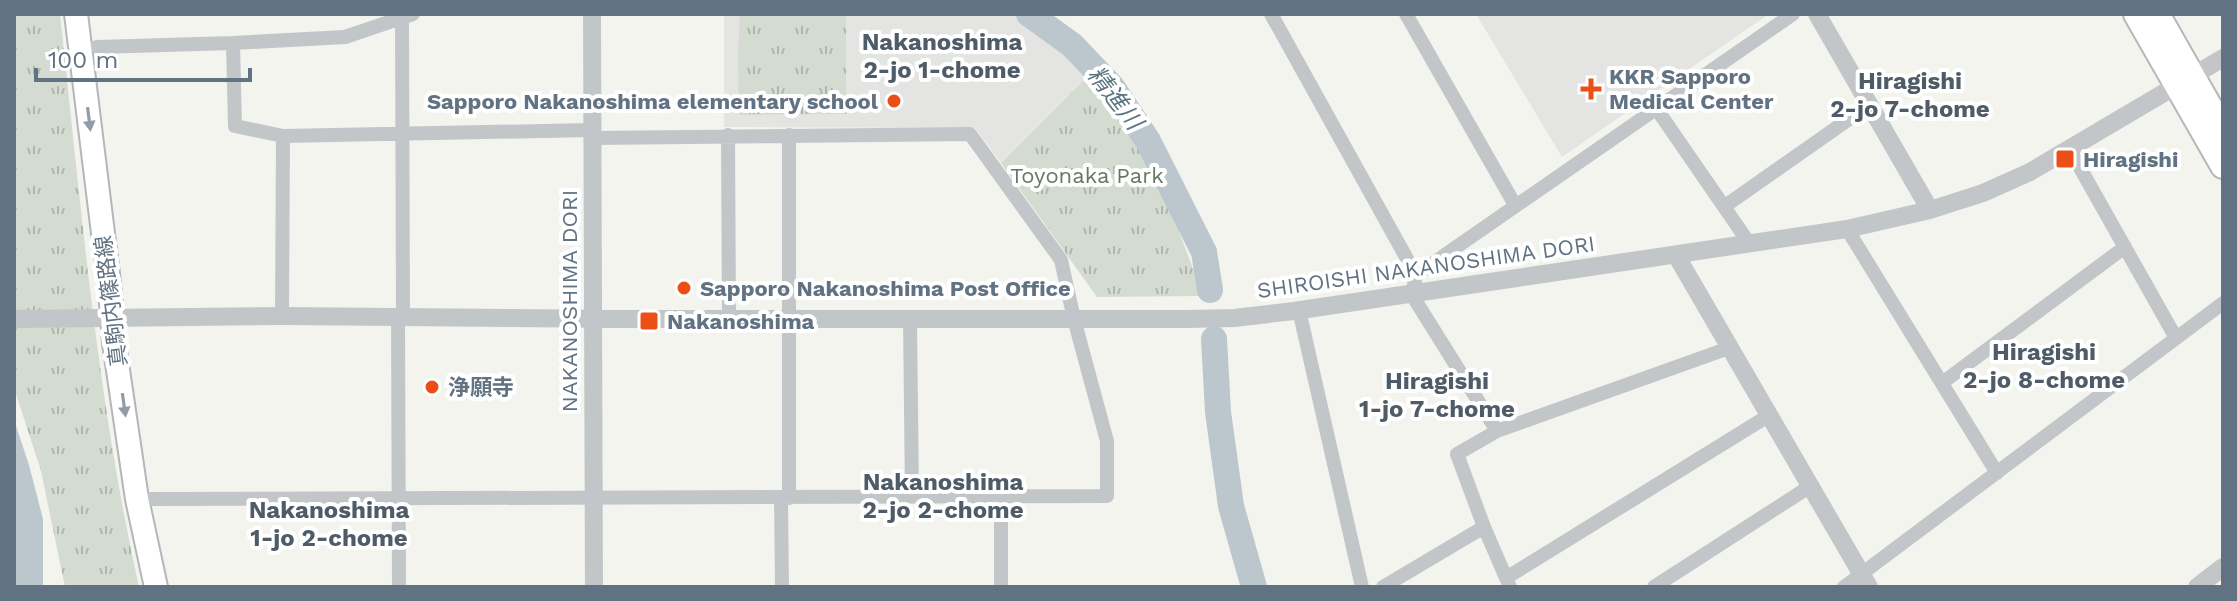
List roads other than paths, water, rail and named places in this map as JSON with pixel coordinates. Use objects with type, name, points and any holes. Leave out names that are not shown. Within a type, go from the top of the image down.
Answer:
[{"type":"highway","points":[[2136,14],[2223,130]]},
{"type":"highway","points":[[2157,14],[2223,166]]},
{"type":"main road","name":"真駒内篠路線","points":[[76,14],[103,317],[156,587]]},
{"type":"street","name":"NAKANOSHIMA DORI","points":[[592,14],[594,587]]},
{"type":"street","points":[[1271,14],[1416,275],[1412,295],[1497,431]]},
{"type":"street","points":[[1406,14],[1515,205]]},
{"type":"street","points":[[1416,275],[1793,14]]},
{"type":"street","points":[[1817,14],[1930,210]]},
{"type":"street","points":[[97,47],[345,37],[408,16],[400,316],[399,587]]},
{"type":"street","points":[[151,499],[1107,496],[1107,441],[1061,260],[970,134],[283,136],[235,126],[233,43]]},
{"type":"street","name":"SHIROISHI NAKANOSHIMA DORI","points":[[14,319],[282,316],[1234,318],[1412,295],[1847,229],[1930,210],[1983,193],[2030,172],[2223,58]]},
{"type":"street","points":[[1725,206],[1869,105]]},
{"type":"street","points":[[1656,108],[1749,243]]},
{"type":"street","points":[[728,135],[729,318]]},
{"type":"street","points":[[782,587],[789,135]]},
{"type":"street","points":[[282,316],[283,136]]},
{"type":"street","points":[[2070,150],[2176,338]]},
{"type":"street","points":[[1847,229],[1997,473]]},
{"type":"street","points":[[1942,383],[2125,247]]},
{"type":"street","points":[[1676,255],[1866,581]]},
{"type":"street","points":[[1844,587],[1866,581],[1997,473],[2223,303]]},
{"type":"street","points":[[1299,310],[1362,587]]},
{"type":"street","points":[[910,319],[912,497]]},
{"type":"street","points":[[1729,348],[1497,431],[1457,454],[1508,583],[1768,416]]},
{"type":"street","points":[[1654,587],[1809,487]]},
{"type":"street","points":[[1001,496],[1001,587]]},
{"type":"street","points":[[1383,587],[1484,527]]},
{"type":"street","points":[[2197,587],[2223,567]]},
{"type":"waterway","name":"精進川","points":[[1029,14],[1072,45],[1112,87],[1148,141],[1204,252],[1210,290]]},
{"type":"waterway","name":"精進川","points":[[1214,339],[1218,412],[1231,506],[1254,587]]},
{"type":"place","name":"KKR Sapporo Medical Center","points":[[1591,89]]},
{"type":"place","name":"Sapporo Nakanoshima elementary school","points":[[894,101]]},
{"type":"place","name":"Hiragishi","points":[[2065,159]]},
{"type":"place","name":"Sapporo Nakanoshima Post Office","points":[[684,288]]},
{"type":"place","name":"Nakanoshima","points":[[649,321]]},
{"type":"place","name":"浄願寺","points":[[432,387]]},
{"type":"district","name":"Nakanoshima 2-jo 1-chome","points":[[942,56]]},
{"type":"district","name":"Hiragishi 2-jo 7-chome","points":[[1910,95]]},
{"type":"district","name":"Hiragishi 2-jo 8-chome","points":[[2044,366]]},
{"type":"district","name":"Hiragishi 1-jo 7-chome","points":[[1437,395]]},
{"type":"district","name":"Nakanoshima 2-jo 2-chome","points":[[943,496]]},
{"type":"district","name":"Nakanoshima 1-jo 2-chome","points":[[329,524]]},
{"type":"park label","name":"Toyonaka Park","points":[[1087,175]]}]
